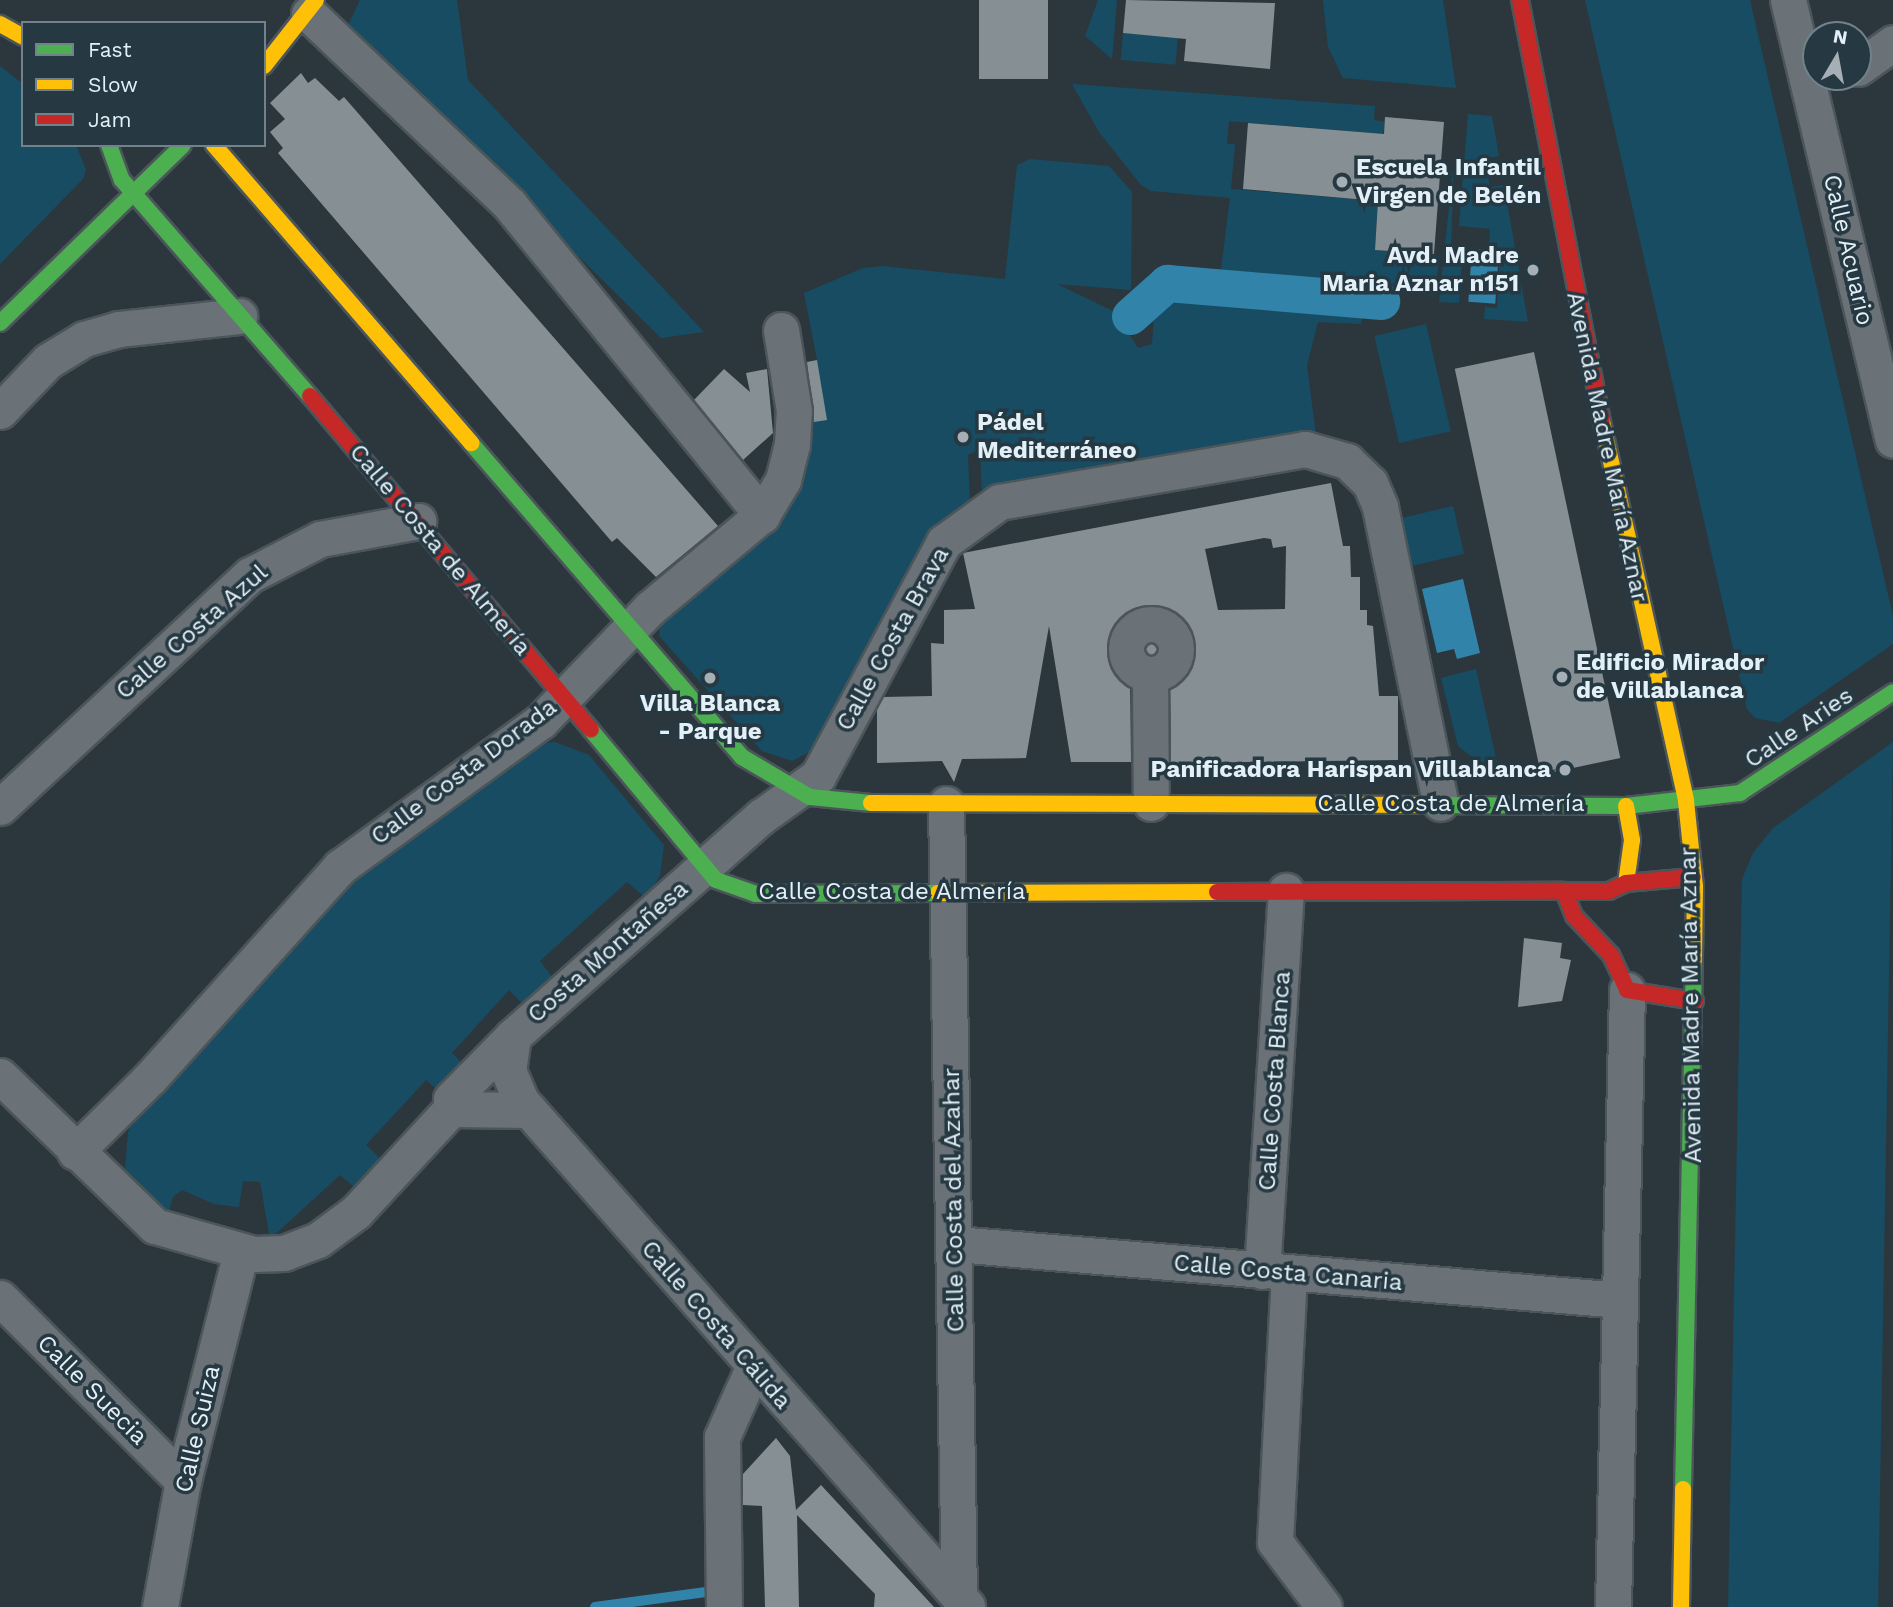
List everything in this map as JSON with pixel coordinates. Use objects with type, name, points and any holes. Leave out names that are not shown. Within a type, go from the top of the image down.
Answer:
[{"type":"street","name":"Avenida Madre María Aznar","points":[[1520,0],[1574,296],[1686,801],[1693,877],[1695,1001],[1681,1607]]},
{"type":"street","name":"Calle Acuario","points":[[1788,0],[1893,440]]},
{"type":"street","points":[[266,64],[312,7],[510,205],[762,515]]},
{"type":"street","points":[[0,24],[21,36]]},
{"type":"street","points":[[1872,58],[1893,43]]},
{"type":"street","points":[[1811,102],[1826,91]]},
{"type":"street","name":"Calle Costa de Almería","points":[[110,147],[131,191],[418,520],[703,867],[716,880],[744,893],[1609,891],[1626,883],[1693,877]]},
{"type":"street","points":[[0,323],[131,191],[158,158],[179,147]]},
{"type":"street","name":"Calle Costa de Almería","points":[[216,147],[742,757],[797,792],[834,802],[1626,806],[1686,801]]},
{"type":"street","points":[[0,411],[48,361],[84,338],[118,328],[239,316]]},
{"type":"street","name":"Calle Costa Dorada","points":[[75,1152],[151,1077],[340,867],[404,816],[541,721],[632,629],[762,515],[783,480],[792,445],[794,411],[780,330]]},
{"type":"street","name":"Calle Costa Brava","points":[[703,867],[818,776],[944,542],[970,518],[999,502],[1305,449],[1347,461],[1377,496],[1440,803]]},
{"type":"street","name":"Calle Costa Azul","points":[[0,807],[250,575],[320,539],[418,520]]},
{"type":"street","points":[[1150,675],[1151,803]]},
{"type":"street","name":"Calle Aries","points":[[1686,801],[1740,793],[1770,778],[1893,692]]},
{"type":"street","name":"Calle Costa del Azahar","points":[[946,803],[964,1602]]},
{"type":"street","points":[[1626,806],[1632,840],[1626,883]]},
{"type":"street","name":"Costa Montañesa","points":[[0,1076],[75,1152],[155,1226],[241,1252],[284,1253],[343,1224],[451,1109],[451,1099],[513,1036],[703,867]]},
{"type":"street","name":"Calle Costa Blanca","points":[[1286,891],[1276,1273],[1275,1542],[1324,1607]]},
{"type":"street","points":[[1564,891],[1574,916],[1611,956],[1627,990],[1613,1607]]},
{"type":"street","points":[[1627,990],[1695,1001]]},
{"type":"street","name":"Calle Costa Cálida","points":[[513,1036],[508,1070],[529,1110],[753,1368],[964,1602]]},
{"type":"street","points":[[451,1109],[529,1110]]},
{"type":"street","name":"Calle Costa Canaria","points":[[956,1244],[1620,1300]]},
{"type":"street","name":"Calle Suiza","points":[[160,1607],[183,1480],[241,1252]]},
{"type":"street","name":"Calle Suecia","points":[[0,1298],[183,1480]]},
{"type":"street","points":[[724,1607],[722,1437],[753,1368]]},
{"type":"shaded area","points":[[360,0],[457,0],[468,80],[704,332],[661,338],[347,27]]},
{"type":"shaded area","points":[[1098,0],[1117,0],[1112,59],[1085,36]]},
{"type":"shaded area","points":[[1323,0],[1443,0],[1456,88],[1343,78],[1328,47]]},
{"type":"shaded area","points":[[1585,0],[1750,0],[1893,616],[1893,644],[1779,723],[1755,718],[1747,709]]},
{"type":"shaded area","points":[[1123,33],[1178,38],[1175,65],[1121,60]]},
{"type":"shaded area","points":[[0,66],[21,82],[21,147],[77,147],[86,170],[83,179],[0,264]]},
{"type":"shaded area","points":[[1072,84],[1375,106],[1374,120],[1385,122],[1383,134],[1229,121],[1227,144],[1235,144],[1231,189],[1378,201],[1375,250],[1439,256],[1435,295],[1220,277],[1230,198],[1151,191],[1141,185],[1099,132]]},
{"type":"shaded area","points":[[1468,114],[1492,116],[1499,156],[1485,159],[1490,187],[1504,185],[1528,322],[1484,319],[1485,307],[1497,308],[1500,249],[1489,248],[1490,229],[1459,226]]},
{"type":"shaded area","points":[[1030,159],[1109,166],[1132,192],[1131,290],[1057,284],[1115,312],[1138,348],[1152,344],[1155,304],[1169,293],[1363,310],[1361,324],[1318,322],[1307,365],[1316,435],[982,496],[980,449],[968,455],[970,504],[809,752],[792,761],[762,751],[659,636],[660,625],[666,613],[771,528],[799,485],[806,458],[797,364],[817,360],[804,293],[863,268],[883,266],[1005,279],[1017,165]]},
{"type":"shaded area","points":[[1454,160],[1451,247],[1463,248],[1459,303],[1439,302]]},
{"type":"shaded area","points":[[1472,249],[1499,251],[1495,304],[1468,302]]},
{"type":"shaded area","points":[[1426,324],[1451,431],[1399,443],[1374,336]]},
{"type":"shaded area","points":[[1453,506],[1464,554],[1411,566],[1400,518]]},
{"type":"shaded area","points":[[1463,579],[1480,653],[1457,659],[1454,649],[1437,653],[1422,589]]},
{"type":"shaded area","points":[[1476,669],[1498,767],[1488,770],[1458,746],[1441,678]]},
{"type":"shaded area","points":[[555,742],[589,755],[664,845],[660,876],[646,898],[627,882],[540,961],[554,979],[525,1006],[509,990],[452,1053],[467,1068],[442,1094],[426,1080],[366,1145],[382,1160],[357,1189],[340,1175],[270,1239],[260,1182],[243,1181],[239,1207],[214,1204],[182,1190],[173,1197],[167,1217],[125,1169],[128,1132],[137,1113],[340,888],[538,743]]},
{"type":"shaded area","points":[[1893,742],[1878,1607],[1728,1607],[1742,879],[1753,853],[1773,828]]},
{"type":"building","points":[[979,0],[1048,0],[1048,79],[979,79]]},
{"type":"building","points":[[1126,0],[1275,3],[1270,69],[1184,61],[1186,39],[1123,33]]},
{"type":"building","points":[[301,73],[308,83],[315,78],[339,101],[344,97],[718,526],[656,577],[617,538],[612,542],[278,153],[283,148],[270,132],[285,119],[270,103]]},
{"type":"building","name":"Escuela Infantil Virgen de Belén","points":[[1385,117],[1444,122],[1434,254],[1375,250],[1378,201],[1243,189],[1248,123],[1384,134]]},
{"type":"building","points":[[1534,352],[1620,758],[1541,775],[1455,369]]},
{"type":"building","points":[[817,360],[827,420],[814,422],[807,362]]},
{"type":"building","points":[[724,369],[750,392],[746,373],[767,369],[773,433],[743,460],[694,400]]},
{"type":"building","points":[[1331,483],[1343,546],[1350,546],[1351,577],[1360,577],[1360,610],[1367,610],[1367,625],[1373,626],[1379,696],[1398,696],[1398,760],[1171,763],[1170,674],[1167,664],[1151,655],[1139,658],[1130,674],[1131,762],[1071,762],[1049,626],[1026,758],[962,759],[954,782],[942,761],[877,763],[877,708],[883,697],[932,696],[931,643],[944,644],[944,610],[975,609],[963,553]],"holes":[[[1271,539],[1273,548],[1286,546],[1285,609],[1218,610],[1205,549]]]},
{"type":"building","points":[[1524,938],[1562,943],[1560,958],[1571,960],[1562,1001],[1518,1007]]},
{"type":"building","points":[[776,1438],[790,1456],[796,1510],[821,1485],[934,1607],[874,1607],[875,1594],[797,1515],[799,1607],[765,1607],[762,1506],[743,1505],[743,1474]]},
{"type":"waterway","points":[[1130,316],[1167,283],[1381,301]]},
{"type":"waterway","points":[[595,1607],[706,1592]]},
{"type":"traffic: fast","points":[[110,147],[122,180],[310,396]]},
{"type":"traffic: fast","points":[[0,323],[181,147]]},
{"type":"traffic: fast","points":[[471,443],[742,757],[810,797],[871,803]]},
{"type":"traffic: fast","points":[[1419,805],[1626,806],[1740,793],[1893,692]]},
{"type":"traffic: fast","points":[[591,730],[716,880],[756,894],[938,893]]},
{"type":"traffic: fast","points":[[1683,1489],[1694,960]]},
{"type":"traffic: slow","points":[[266,63],[316,0]]},
{"type":"traffic: slow","points":[[0,24],[21,36]]},
{"type":"traffic: slow","points":[[216,147],[471,443]]},
{"type":"traffic: slow","points":[[1602,421],[1686,801],[1695,886],[1694,960]]},
{"type":"traffic: slow","points":[[871,803],[1419,805]]},
{"type":"traffic: slow","points":[[1626,806],[1632,840],[1626,883]]},
{"type":"traffic: slow","points":[[938,893],[1217,892]]},
{"type":"traffic: slow","points":[[1681,1607],[1683,1489]]},
{"type":"traffic: jam","points":[[1520,0],[1602,421]]},
{"type":"traffic: jam","points":[[310,396],[591,730]]},
{"type":"traffic: jam","points":[[1564,891],[1609,891],[1626,883],[1693,877]]},
{"type":"traffic: jam","points":[[1217,892],[1564,891],[1574,916],[1611,955],[1627,990],[1695,1001]]},
{"type":"place","name":"Escuela Infantil Virgen de Belén","points":[[1342,182]]},
{"type":"place","name":"Avd. Madre Maria Aznar n151","points":[[1533,270]]},
{"type":"place","name":"Pádel Mediterráneo","points":[[963,437]]},
{"type":"place","name":"Edificio Mirador de Villablanca","points":[[1562,677]]},
{"type":"place","name":"Villa Blanca - Parque","points":[[710,678]]},
{"type":"place","name":"Panificadora Harispan Villablanca","points":[[1565,770]]}]
